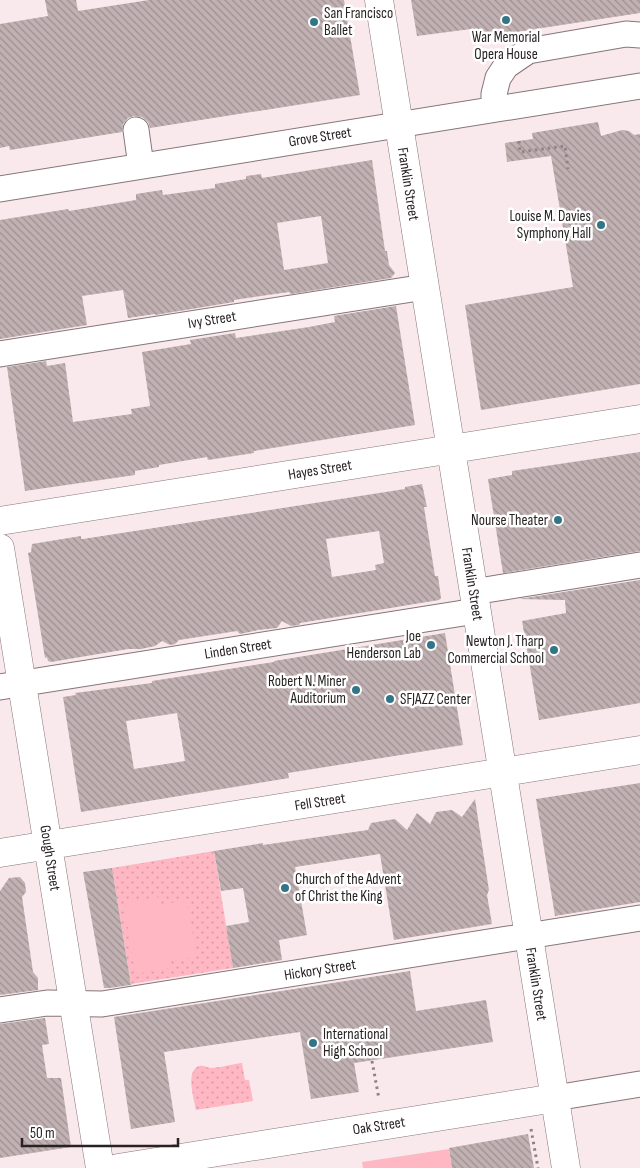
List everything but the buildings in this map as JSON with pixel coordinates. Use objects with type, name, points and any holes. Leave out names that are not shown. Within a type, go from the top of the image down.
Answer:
[{"type":"main road","name":"Franklin Street","points":[[379,0],[566,1168]]},
{"type":"main road","name":"Hayes Street","points":[[0,521],[640,419]]},
{"type":"main road","name":"Gough Street","points":[[0,548],[11,686],[47,845],[100,1168]]},
{"type":"main road","name":"Fell Street","points":[[0,853],[640,750]]},
{"type":"main road","name":"Oak Street","points":[[118,1168],[555,1098]]},
{"type":"street","points":[[494,109],[494,94],[498,78],[506,66],[528,51],[626,34],[640,35]]},
{"type":"street","name":"Grove Street","points":[[0,189],[640,86]]},
{"type":"street","points":[[136,130],[141,166]]},
{"type":"street","name":"Ivy Street","points":[[0,354],[388,291],[424,287]]},
{"type":"street","name":"Linden Street","points":[[11,686],[475,602],[640,565]]},
{"type":"street","name":"Hickory Street","points":[[0,1010],[47,1003],[102,1004],[640,918]]},
{"type":"street","name":"Oak Street","points":[[555,1098],[640,1084]]},
{"type":"path","points":[[519,141],[520,152],[565,146],[568,169]]},
{"type":"path","points":[[372,1060],[379,1099]]},
{"type":"path","points":[[532,1129],[538,1168]]},
{"type":"shaded area","points":[[214,851],[233,968],[131,984],[112,868]]},
{"type":"shaded area","points":[[158,897],[160,905],[187,900],[197,957],[169,961],[170,968],[135,974],[124,903]]},
{"type":"shaded area","points":[[242,1063],[245,1080],[249,1080],[253,1101],[196,1110],[191,1079],[195,1069],[199,1066],[214,1068]]},
{"type":"shaded area","points":[[449,1149],[452,1168],[363,1168],[362,1162]]},
{"type":"place","name":"War Memorial Opera House","points":[[506,20]]},
{"type":"place","name":"San Francisco Ballet","points":[[314,22]]},
{"type":"place","name":"Louise M. Davies Symphony Hall","points":[[601,225]]},
{"type":"place","name":"Nourse Theater","points":[[558,520]]},
{"type":"place","name":"Joe Henderson Lab","points":[[431,645]]},
{"type":"place","name":"Newton J. Tharp Commercial School","points":[[554,650]]},
{"type":"place","name":"Robert N. Miner Auditorium","points":[[356,690]]},
{"type":"place","name":"SFJAZZ Center","points":[[390,699]]},
{"type":"place","name":"Church of the Advent of Christ the King","points":[[285,888]]},
{"type":"place","name":"International High School","points":[[313,1043]]}]
